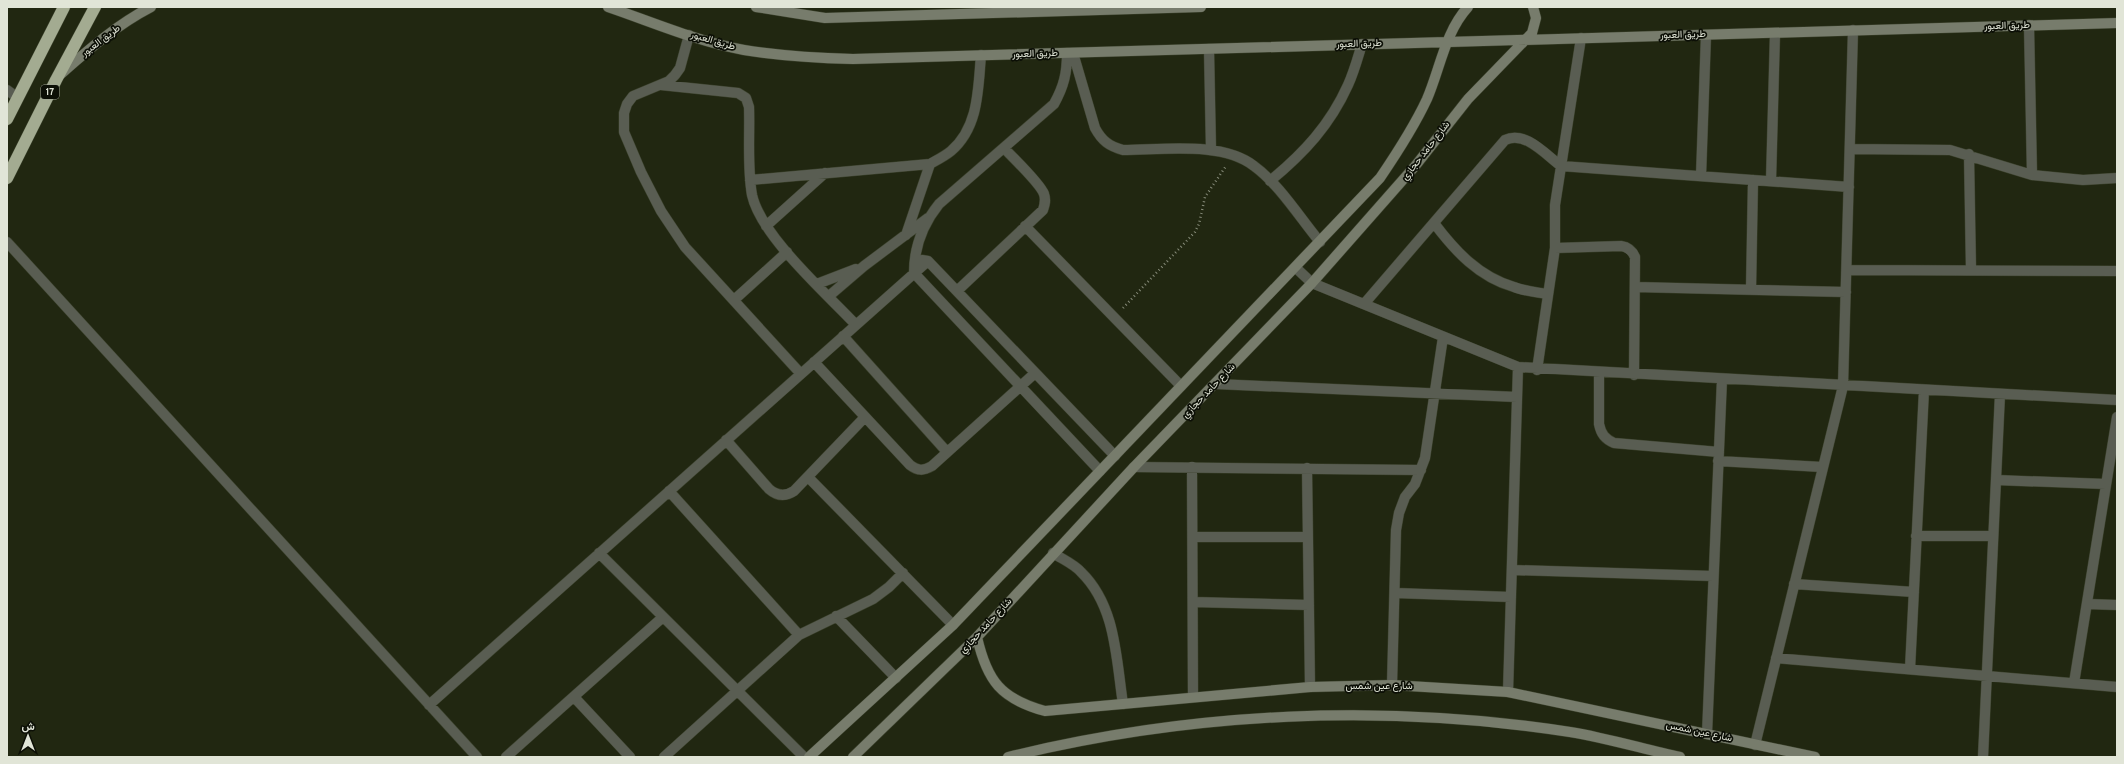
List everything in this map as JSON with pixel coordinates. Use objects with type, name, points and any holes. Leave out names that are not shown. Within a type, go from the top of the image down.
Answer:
[{"type":"highway","name":"17","points":[[7,119],[64,7]]},
{"type":"highway","name":"17","points":[[7,178],[56,80],[95,7]]},
{"type":"street","name":"طريق العبور","points":[[56,80],[83,54],[113,30],[151,7]]},
{"type":"street","name":"طريق العبور","points":[[608,7],[689,35],[743,50],[798,58],[853,59],[2117,23]]},
{"type":"street","points":[[756,7],[825,18],[1201,7]]},
{"type":"street","name":"شارع حامد حجازي","points":[[809,757],[952,625],[1296,268],[1380,178],[1397,153],[1426,99],[1454,26],[1468,7]]},
{"type":"street","name":"شارع حامد حجازي","points":[[853,757],[977,638],[1053,553],[1134,467],[1216,384],[1312,283],[1416,165],[1468,99],[1527,40],[1535,26],[1536,18],[1533,7]]},
{"type":"street","points":[[2029,25],[2032,175]]},
{"type":"street","points":[[1755,745],[1822,467],[1844,386],[1853,30]]},
{"type":"street","points":[[1770,181],[1775,33]]},
{"type":"street","points":[[1701,176],[1706,34]]},
{"type":"street","points":[[689,35],[680,68],[669,81],[633,96],[624,113],[624,132],[641,172],[661,211],[685,247],[801,374]]},
{"type":"street","points":[[1537,370],[1547,294],[1556,248],[1555,205],[1581,38]]},
{"type":"street","points":[[1270,182],[1302,154],[1329,121],[1349,84],[1362,44]]},
{"type":"street","points":[[1209,49],[1211,150]]},
{"type":"street","points":[[1070,53],[1095,128],[1101,139],[1111,147],[1123,150],[1211,150],[1233,154],[1254,165],[1320,242]]},
{"type":"street","points":[[829,296],[864,266],[928,218],[939,204],[1054,104],[1063,88],[1070,53]]},
{"type":"street","points":[[750,180],[930,164],[951,151],[967,132],[977,108],[981,55]]},
{"type":"street","points":[[661,85],[738,93],[746,98],[749,106],[750,180],[758,212],[766,226],[787,252],[856,325]]},
{"type":"street","points":[[7,90],[18,98]]},
{"type":"street","points":[[1364,304],[1505,140],[1510,138],[1526,139],[1561,166],[1849,187]]},
{"type":"street","points":[[957,291],[1042,210],[1046,200],[1045,195],[1004,148]]},
{"type":"street","points":[[1850,149],[1950,150],[1969,154],[2032,175],[2083,180],[2117,178]]},
{"type":"street","points":[[1969,154],[1971,270]]},
{"type":"street","points":[[906,235],[930,164]]},
{"type":"street","points":[[766,226],[825,173]]},
{"type":"street","points":[[1751,290],[1754,180]]},
{"type":"street","points":[[928,218],[914,258],[914,273],[1100,471]]},
{"type":"street","points":[[1434,223],[1455,250],[1482,272],[1513,287],[1547,294]]},
{"type":"street","points":[[1025,226],[1113,318],[1181,386]]},
{"type":"street","points":[[7,242],[476,757]]},
{"type":"street","points":[[1556,248],[1626,247],[1633,252],[1635,257],[1634,375]]},
{"type":"street","points":[[734,300],[787,252]]},
{"type":"street","points":[[914,258],[928,261],[1034,374],[1114,456]]},
{"type":"street","points":[[429,704],[928,261]]},
{"type":"street","points":[[817,284],[864,266]]},
{"type":"street","points":[[1296,268],[1312,283],[1518,367],[1537,370],[2117,400]]},
{"type":"street","points":[[1847,270],[2117,271]]},
{"type":"street","points":[[1635,288],[1846,292]]},
{"type":"street","points":[[843,336],[947,452]]},
{"type":"street","points":[[1392,686],[1396,530],[1399,513],[1405,497],[1415,484],[1421,470],[1435,393],[1443,337]]},
{"type":"street","points":[[814,362],[916,470],[924,470],[932,466],[1034,374]]},
{"type":"street","points":[[1508,692],[1518,367]]},
{"type":"street","points":[[1599,373],[1600,430],[1608,440],[1614,443],[1822,467]]},
{"type":"street","points":[[1707,734],[1722,379]]},
{"type":"street","points":[[1216,384],[1517,396]]},
{"type":"street","points":[[1910,669],[1924,390]]},
{"type":"street","points":[[1983,757],[2000,394]]},
{"type":"street","points":[[726,440],[773,492],[778,495],[789,494],[808,477],[865,417]]},
{"type":"street","points":[[2074,683],[2117,417]]},
{"type":"street","points":[[1134,467],[1421,470]]},
{"type":"street","points":[[1192,467],[1193,697]]},
{"type":"street","points":[[1307,468],[1310,687]]},
{"type":"street","points":[[808,477],[952,625]]},
{"type":"street","points":[[1996,480],[2106,484]]},
{"type":"street","points":[[669,491],[799,635]]},
{"type":"street","points":[[1916,536],[1993,536]]},
{"type":"street","points":[[1193,537],[1308,537]]},
{"type":"street","points":[[599,553],[804,757]]},
{"type":"street","points":[[1053,553],[1080,570],[1098,590],[1108,613],[1123,704]]},
{"type":"street","points":[[1512,570],[1714,576]]},
{"type":"street","points":[[664,757],[799,635],[873,599],[889,587],[903,573]]},
{"type":"street","points":[[1794,584],[1914,592]]},
{"type":"street","points":[[1395,593],[1511,597]]},
{"type":"street","points":[[1193,602],[1309,605]]},
{"type":"street","points":[[2087,604],[2117,605]]},
{"type":"street","points":[[836,616],[896,678]]},
{"type":"street","points":[[506,757],[663,617]]},
{"type":"street","name":"شارع عين شمس","points":[[977,638],[982,660],[992,679],[1006,695],[1025,706],[1045,711],[1310,687],[1392,686],[1508,692],[1815,757]]},
{"type":"street","points":[[1776,658],[2117,687]]},
{"type":"street","points":[[574,697],[630,757]]},
{"type":"street","points":[[1008,757],[1059,745],[1160,727],[1263,718],[1366,715],[1469,720],[1571,732],[1680,757]]},
{"type":"path","points":[[1113,318],[1195,232],[1199,224],[1204,197],[1233,154]]}]
